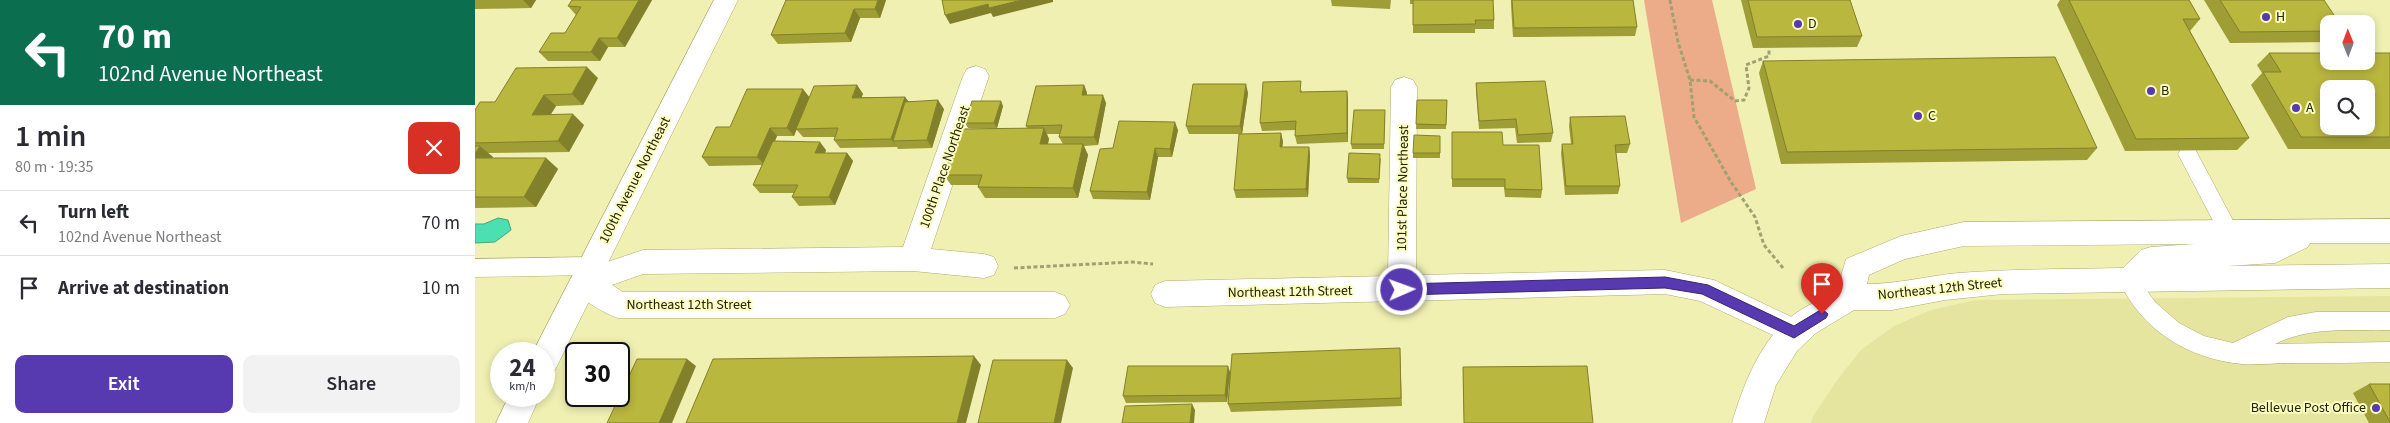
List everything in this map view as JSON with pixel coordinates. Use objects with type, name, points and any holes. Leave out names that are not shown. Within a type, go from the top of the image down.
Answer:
[{"type":"street","name":"100th Avenue Northeast","points":[[553,342],[727,0]]},
{"type":"street","name":"100th Place Northeast","points":[[913,259],[976,76]]},
{"type":"street","name":"101st Place Northeast","points":[[1402,290],[1404,87]]},
{"type":"street","points":[[1748,423],[1767,373],[1794,332],[1850,297],[1856,268],[1901,248],[1964,234],[2390,231]]},
{"type":"street","points":[[2129,281],[2151,259],[2275,251],[2313,232]]},
{"type":"street","points":[[588,274],[643,262],[913,259],[984,266]]},
{"type":"street","name":"Northeast 12th Street","points":[[588,274],[618,305],[1055,305]]},
{"type":"street","name":"Northeast 12th Street","points":[[1850,297],[1892,297],[1945,287],[2003,282],[2390,276]]},
{"type":"street","name":"Northeast 12th Street","points":[[1165,294],[1402,290],[1665,282],[1704,289],[1794,332]]},
{"type":"street","points":[[511,423],[519,407]]},
{"type":"lane","points":[[2188,154],[2229,232]]},
{"type":"lane","points":[[475,268],[588,274]]},
{"type":"lane","points":[[2129,281],[2137,297],[2153,316],[2175,334],[2204,347],[2235,353],[2390,352]]},
{"type":"lane","points":[[2235,353],[2288,327],[2315,322],[2390,321]]},
{"type":"path","points":[[1670,0],[1678,42],[1690,80],[1694,116],[1731,182],[1755,217],[1764,245],[1783,268]]},
{"type":"path","points":[[1690,80],[1709,81],[1735,102],[1744,100],[1749,88],[1746,65],[1769,56],[1769,48]]},
{"type":"path","points":[[984,266],[1005,269],[1132,262]]},
{"type":"shaded area","points":[[1644,0],[1712,0],[1756,189],[1681,223]]},
{"type":"shaded area","points":[[498,218],[508,220],[511,230],[495,242],[475,243],[475,224],[484,224]]},
{"type":"shaded area","points":[[2390,296],[2390,423],[1811,423],[1813,416],[1838,379],[1861,350],[1894,326],[1931,310],[1976,300]]},
{"type":"building","points":[[572,0],[639,0],[617,38],[599,38],[591,52],[539,52],[551,33],[565,33],[581,7],[568,6]]},
{"type":"building","points":[[786,0],[878,0],[875,9],[854,9],[845,33],[771,35]]},
{"type":"building","points":[[942,0],[1022,0],[989,8],[988,4],[945,15]]},
{"type":"building","points":[[1413,0],[1493,0],[1494,20],[1475,20],[1476,24],[1413,25]]},
{"type":"building","points":[[1512,0],[1633,0],[1637,27],[1514,28]]},
{"type":"building","name":"D","points":[[1748,0],[1850,0],[1862,36],[1757,37]]},
{"type":"building","name":"B","points":[[2069,0],[2189,0],[2200,19],[2183,19],[2249,138],[2136,139]]},
{"type":"building","name":"H","points":[[2220,0],[2324,0],[2334,15],[2320,15],[2320,31],[2240,32]]},
{"type":"building","points":[[2269,53],[2320,53],[2320,70],[2375,70],[2375,53],[2390,53],[2390,137],[2301,137],[2263,72],[2281,72]]},
{"type":"building","name":"C","points":[[2055,57],[2097,148],[1787,152],[1763,61]]},
{"type":"building","points":[[587,67],[572,94],[544,95],[532,115],[573,114],[558,141],[475,143],[475,110],[480,102],[495,102],[516,68]]},
{"type":"building","points":[[1301,81],[1300,92],[1347,91],[1347,133],[1295,136],[1296,121],[1260,123],[1263,82]]},
{"type":"building","points":[[1545,81],[1553,133],[1518,135],[1516,119],[1479,121],[1476,83]]},
{"type":"building","points":[[1193,84],[1246,84],[1240,126],[1186,126]]},
{"type":"building","points":[[857,85],[852,98],[905,97],[891,139],[834,140],[838,128],[796,129],[814,86]]},
{"type":"building","points":[[1084,85],[1082,95],[1103,95],[1094,137],[1059,137],[1062,125],[1026,126],[1036,86]]},
{"type":"building","points":[[747,89],[803,89],[787,128],[770,128],[757,157],[702,157],[716,127],[730,127]]},
{"type":"building","points":[[938,100],[927,140],[893,141],[905,102]]},
{"type":"building","points":[[1417,100],[1447,100],[1446,125],[1416,124]]},
{"type":"building","points":[[972,101],[1001,101],[994,123],[965,123]]},
{"type":"building","points":[[1354,110],[1385,110],[1384,144],[1351,144]]},
{"type":"building","points":[[1625,116],[1630,144],[1615,145],[1620,186],[1566,186],[1562,144],[1573,144],[1570,117]]},
{"type":"building","points":[[1119,121],[1175,122],[1170,149],[1155,148],[1147,192],[1090,191],[1100,149],[1113,148]]},
{"type":"building","points":[[1044,128],[1040,144],[1083,144],[1073,188],[978,187],[982,175],[944,175],[959,129]]},
{"type":"building","points":[[1452,132],[1502,132],[1503,145],[1539,145],[1542,190],[1505,189],[1505,179],[1452,179]]},
{"type":"building","points":[[1281,133],[1280,147],[1309,147],[1306,189],[1234,190],[1239,134]]},
{"type":"building","points":[[1414,135],[1440,136],[1440,153],[1413,153]]},
{"type":"building","points":[[773,141],[820,142],[815,153],[847,153],[829,197],[792,197],[798,185],[753,185]]},
{"type":"building","points":[[475,146],[480,146],[475,154]]},
{"type":"building","points":[[1349,153],[1380,154],[1379,179],[1347,178]]},
{"type":"building","points":[[475,158],[546,158],[524,197],[475,197]]},
{"type":"building","points":[[1400,348],[1401,398],[1228,404],[1232,354]]},
{"type":"building","points":[[974,356],[957,423],[686,423],[713,359]]},
{"type":"building","points":[[637,359],[687,359],[659,423],[607,423],[614,407],[630,407],[630,374]]},
{"type":"building","points":[[993,360],[1067,360],[1054,423],[978,423]]},
{"type":"building","points":[[1128,366],[1228,366],[1225,395],[1123,396]]},
{"type":"building","points":[[1587,366],[1593,423],[1464,423],[1463,367]]},
{"type":"building","points":[[2369,384],[2390,384],[2390,422]]},
{"type":"building","points":[[1192,404],[1190,423],[1122,423],[1125,406]]},
{"type":"place","name":"H","points":[[2266,17]]},
{"type":"place","name":"D","points":[[1798,24]]},
{"type":"place","name":"B","points":[[2151,91]]},
{"type":"place","name":"A","points":[[2296,108]]},
{"type":"place","name":"C","points":[[1918,116]]},
{"type":"place","name":"Bellevue Post Office","points":[[2376,408]]},
{"type":"route","points":[[1402,290],[1665,282],[1704,289],[1794,332],[1822,314]]}]
